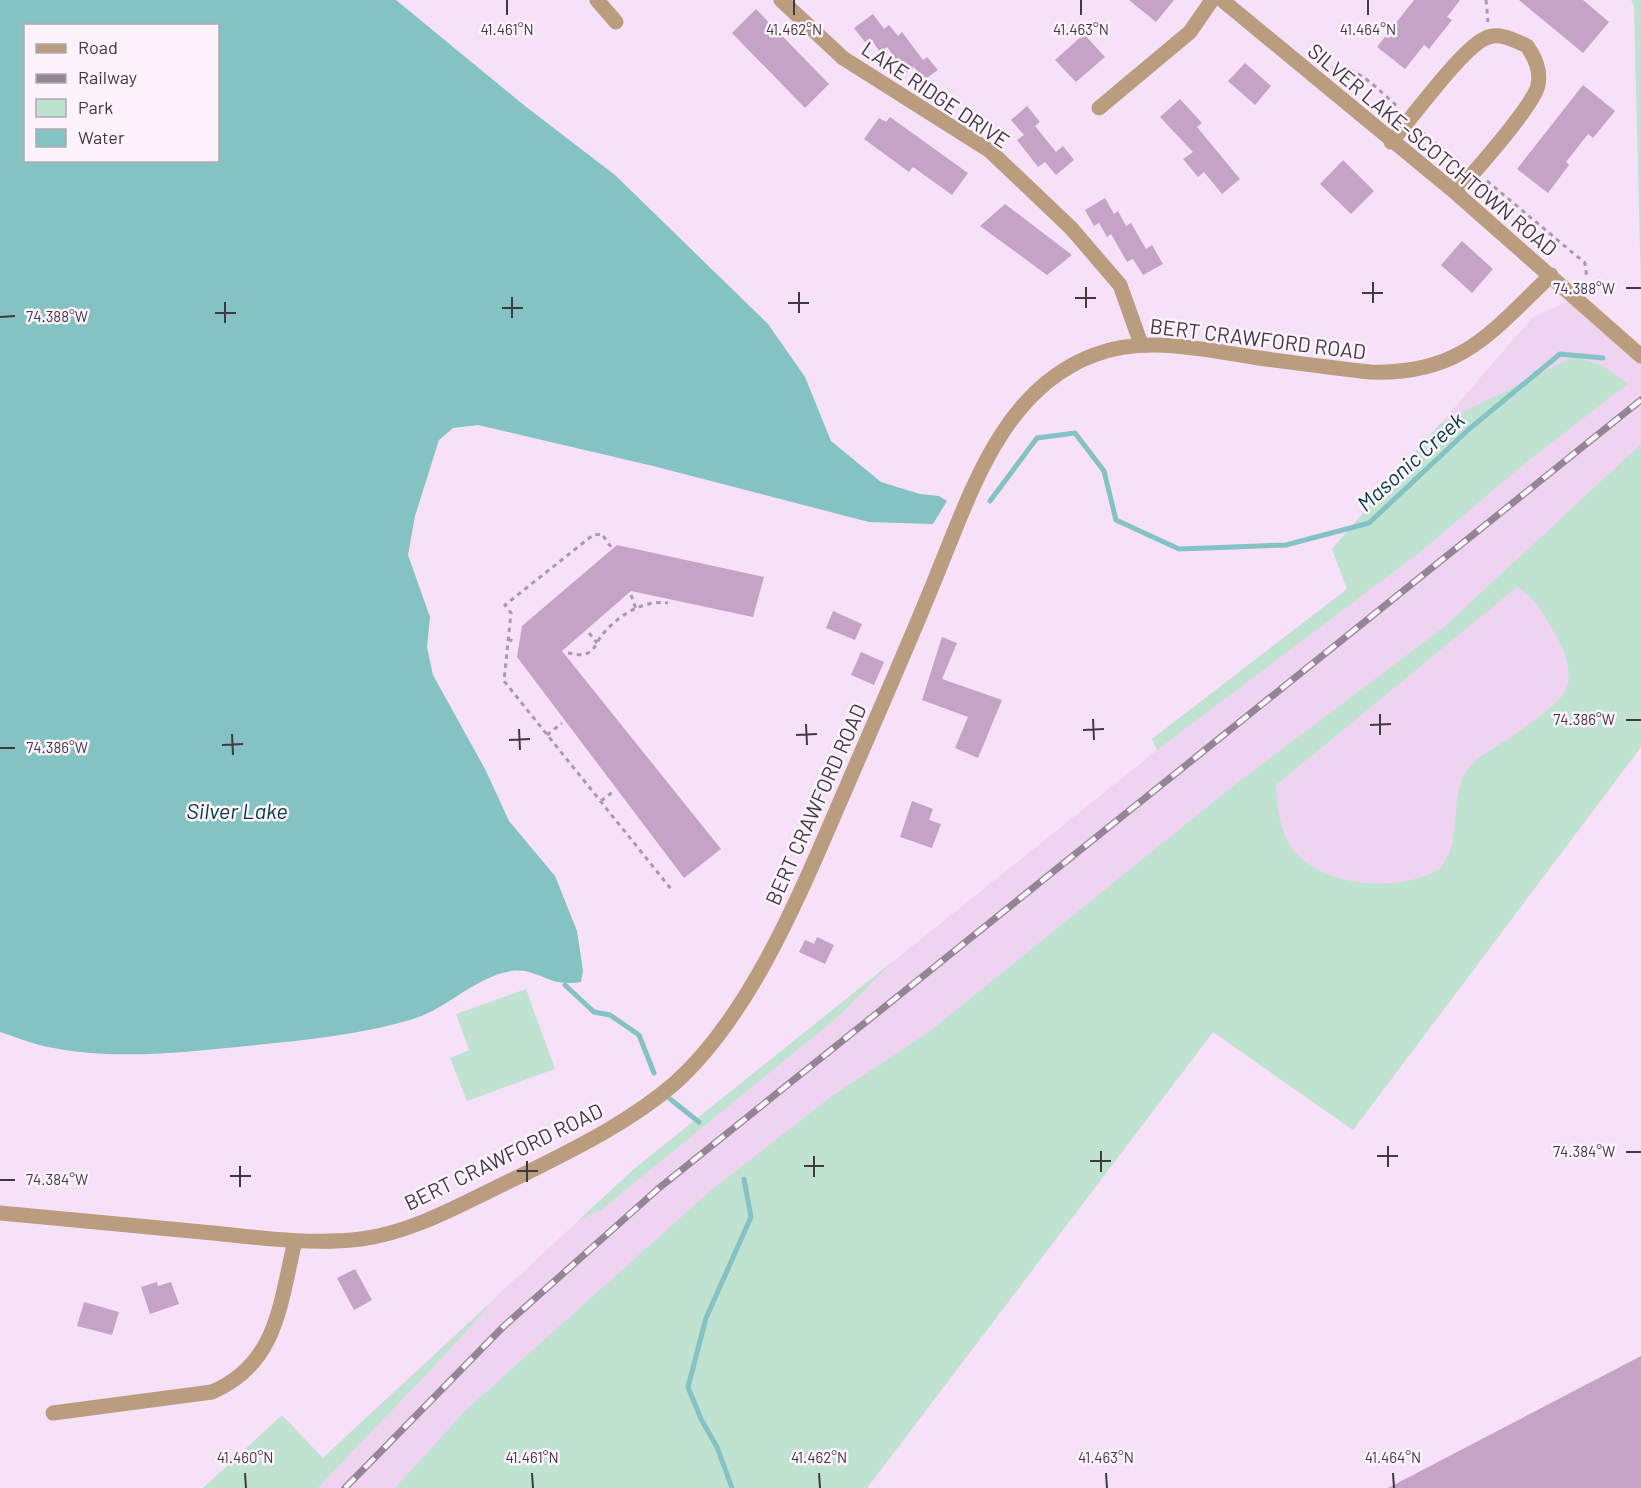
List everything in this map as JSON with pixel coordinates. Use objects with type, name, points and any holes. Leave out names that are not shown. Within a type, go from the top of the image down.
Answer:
[{"type":"street","points":[[597,0],[616,22]]},
{"type":"street","name":"LAKE RIDGE DRIVE","points":[[781,0],[843,58],[990,151],[1071,228],[1120,285],[1141,345]]},
{"type":"street","points":[[1099,108],[1190,32],[1212,0]]},
{"type":"street","name":"SILVER LAKE-SCOTCHTOWN ROAD","points":[[1222,0],[1391,142],[1456,193],[1641,356]]},
{"type":"street","points":[[1391,142],[1466,53],[1484,39],[1497,36],[1527,46],[1538,63],[1538,86],[1529,104],[1456,193]]},
{"type":"street","name":"BERT CRAWFORD ROAD","points":[[0,1213],[295,1241],[360,1239],[393,1232],[451,1209],[574,1149],[620,1122],[673,1084],[712,1044],[733,1014],[788,919],[918,622],[977,476],[994,443],[1032,397],[1062,371],[1095,354],[1141,345],[1191,348],[1370,372],[1413,371],[1447,361],[1474,347],[1551,275]]},
{"type":"street","points":[[53,1413],[212,1392],[233,1383],[251,1367],[263,1350],[273,1329],[295,1241]]},
{"type":"path","points":[[1486,0],[1488,21]]},
{"type":"path","points":[[1482,25],[1488,21],[1494,22]]},
{"type":"path","points":[[1332,68],[1348,68],[1401,109]]},
{"type":"path","points":[[1416,127],[1459,162]]},
{"type":"path","points":[[1480,176],[1585,263],[1587,279]]},
{"type":"path","points":[[611,547],[602,534],[593,535],[505,605],[511,613],[504,681],[671,889]]},
{"type":"path","points":[[631,595],[636,609]]},
{"type":"path","points":[[568,653],[582,655],[591,651],[620,618],[636,609],[654,601],[668,603]]},
{"type":"path","points":[[589,633],[597,643]]},
{"type":"path","points":[[508,640],[517,641]]},
{"type":"path","points":[[547,735],[562,723]]},
{"type":"path","points":[[601,801],[614,791]]},
{"type":"shaded area","points":[[1577,297],[1641,354],[1641,747],[1353,1130],[1213,1032],[867,1488],[290,1488],[634,1169],[1157,750],[1152,739],[1347,589],[1332,549],[1533,317]]},
{"type":"green space","points":[[1631,0],[1641,0],[1641,290],[1634,6]]},
{"type":"green space","points":[[1575,356],[1605,367],[1628,384],[1529,460],[1420,552],[1157,750],[1152,739],[1347,589],[1332,549],[1440,424]]},
{"type":"green space","points":[[1641,444],[1641,747],[1353,1130],[1213,1032],[867,1488],[395,1488],[466,1410],[710,1191],[832,1096],[929,1032],[1233,786],[1444,627]],"holes":[[[1517,587],[1540,608],[1560,642],[1568,666],[1568,682],[1562,696],[1549,709],[1479,758],[1465,774],[1457,800],[1452,842],[1441,867],[1425,876],[1410,880],[1377,884],[1327,874],[1300,857],[1293,850],[1284,833],[1279,814],[1276,785]]]},
{"type":"green space","points":[[891,963],[840,1015],[601,1210],[579,1220],[634,1169]]},
{"type":"green space","points":[[526,989],[555,1069],[467,1101],[450,1058],[469,1050],[456,1014]]},
{"type":"green space","points":[[494,1300],[318,1488],[203,1488],[282,1415],[323,1458]]},
{"type":"water","name":"Silver Lake","points":[[0,0],[396,0],[525,106],[615,175],[768,324],[805,377],[831,441],[881,482],[920,494],[939,496],[947,501],[933,524],[869,522],[653,466],[478,425],[453,428],[439,440],[415,516],[408,555],[430,617],[427,647],[433,675],[485,769],[509,821],[555,876],[577,931],[583,971],[581,982],[560,982],[529,972],[511,971],[485,979],[438,1008],[413,1019],[315,1039],[152,1054],[100,1054],[48,1047],[0,1032]]},
{"type":"building","points":[[1129,0],[1174,0],[1156,22]]},
{"type":"building","points":[[1414,0],[1460,0],[1447,17],[1452,20],[1429,49],[1424,45],[1405,69],[1377,47]]},
{"type":"building","points":[[1519,0],[1583,0],[1609,22],[1583,53]]},
{"type":"building","points":[[756,9],[829,84],[805,108],[732,33]]},
{"type":"building","points":[[873,14],[884,29],[889,25],[898,36],[902,32],[923,60],[927,57],[938,70],[924,80],[914,67],[921,61],[906,73],[887,47],[880,52],[870,38],[865,42],[854,28]]},
{"type":"building","points":[[1084,34],[1105,57],[1076,82],[1055,60]]},
{"type":"building","points":[[1245,63],[1271,86],[1255,105],[1228,81]]},
{"type":"building","points":[[1583,85],[1615,111],[1593,138],[1588,134],[1566,162],[1569,165],[1548,193],[1517,169]]},
{"type":"building","points":[[1180,99],[1202,123],[1197,127],[1240,179],[1222,194],[1204,172],[1198,177],[1183,159],[1193,152],[1160,117]]},
{"type":"building","points":[[1027,106],[1040,122],[1035,126],[1056,152],[1063,146],[1074,160],[1056,175],[1045,162],[1038,167],[1017,140],[1024,135],[1011,120]]},
{"type":"building","points":[[890,117],[968,173],[952,195],[913,167],[909,172],[864,139],[879,118],[886,122]]},
{"type":"building","points":[[1343,160],[1374,191],[1351,214],[1320,184]]},
{"type":"building","points":[[1105,198],[1114,214],[1118,211],[1126,226],[1131,223],[1146,249],[1152,245],[1163,264],[1143,275],[1133,259],[1127,262],[1111,234],[1107,237],[1099,223],[1094,226],[1085,210]]},
{"type":"building","points":[[1005,204],[1072,255],[1047,275],[980,226]]},
{"type":"building","points":[[1462,241],[1493,269],[1472,293],[1441,265]]},
{"type":"building","points":[[617,545],[764,577],[753,617],[631,591],[562,651],[721,849],[684,878],[517,657],[522,626]]},
{"type":"building","points":[[833,611],[862,624],[855,640],[826,628]]},
{"type":"building","points":[[942,637],[957,643],[942,679],[1002,700],[978,758],[955,748],[968,717],[922,700]]},
{"type":"building","points":[[861,652],[884,662],[874,685],[851,675]]},
{"type":"building","points":[[912,801],[933,809],[929,820],[941,824],[932,848],[900,837]]},
{"type":"building","points":[[817,937],[834,945],[825,964],[799,952],[805,940],[814,944]]},
{"type":"building","points":[[355,1269],[372,1300],[354,1310],[337,1278]]},
{"type":"building","points":[[157,1282],[158,1286],[171,1282],[179,1304],[150,1314],[141,1287]]},
{"type":"building","points":[[84,1302],[119,1312],[112,1335],[77,1326]]},
{"type":"building","points":[[1641,1356],[1641,1488],[1388,1488]]},
{"type":"waterway","name":"Masonic Creek","points":[[990,501],[1037,438],[1075,433],[1104,471],[1116,520],[1179,549],[1286,545],[1369,523],[1468,430],[1560,354],[1603,358]]},
{"type":"waterway","points":[[565,985],[594,1012],[610,1015],[639,1035],[654,1073]]},
{"type":"waterway","points":[[670,1099],[699,1122]]},
{"type":"waterway","points":[[732,1488],[717,1447],[701,1419],[688,1387],[706,1318],[751,1217],[744,1179]]},
{"type":"railway","points":[[345,1488],[503,1327],[659,1188],[1641,400]]}]
